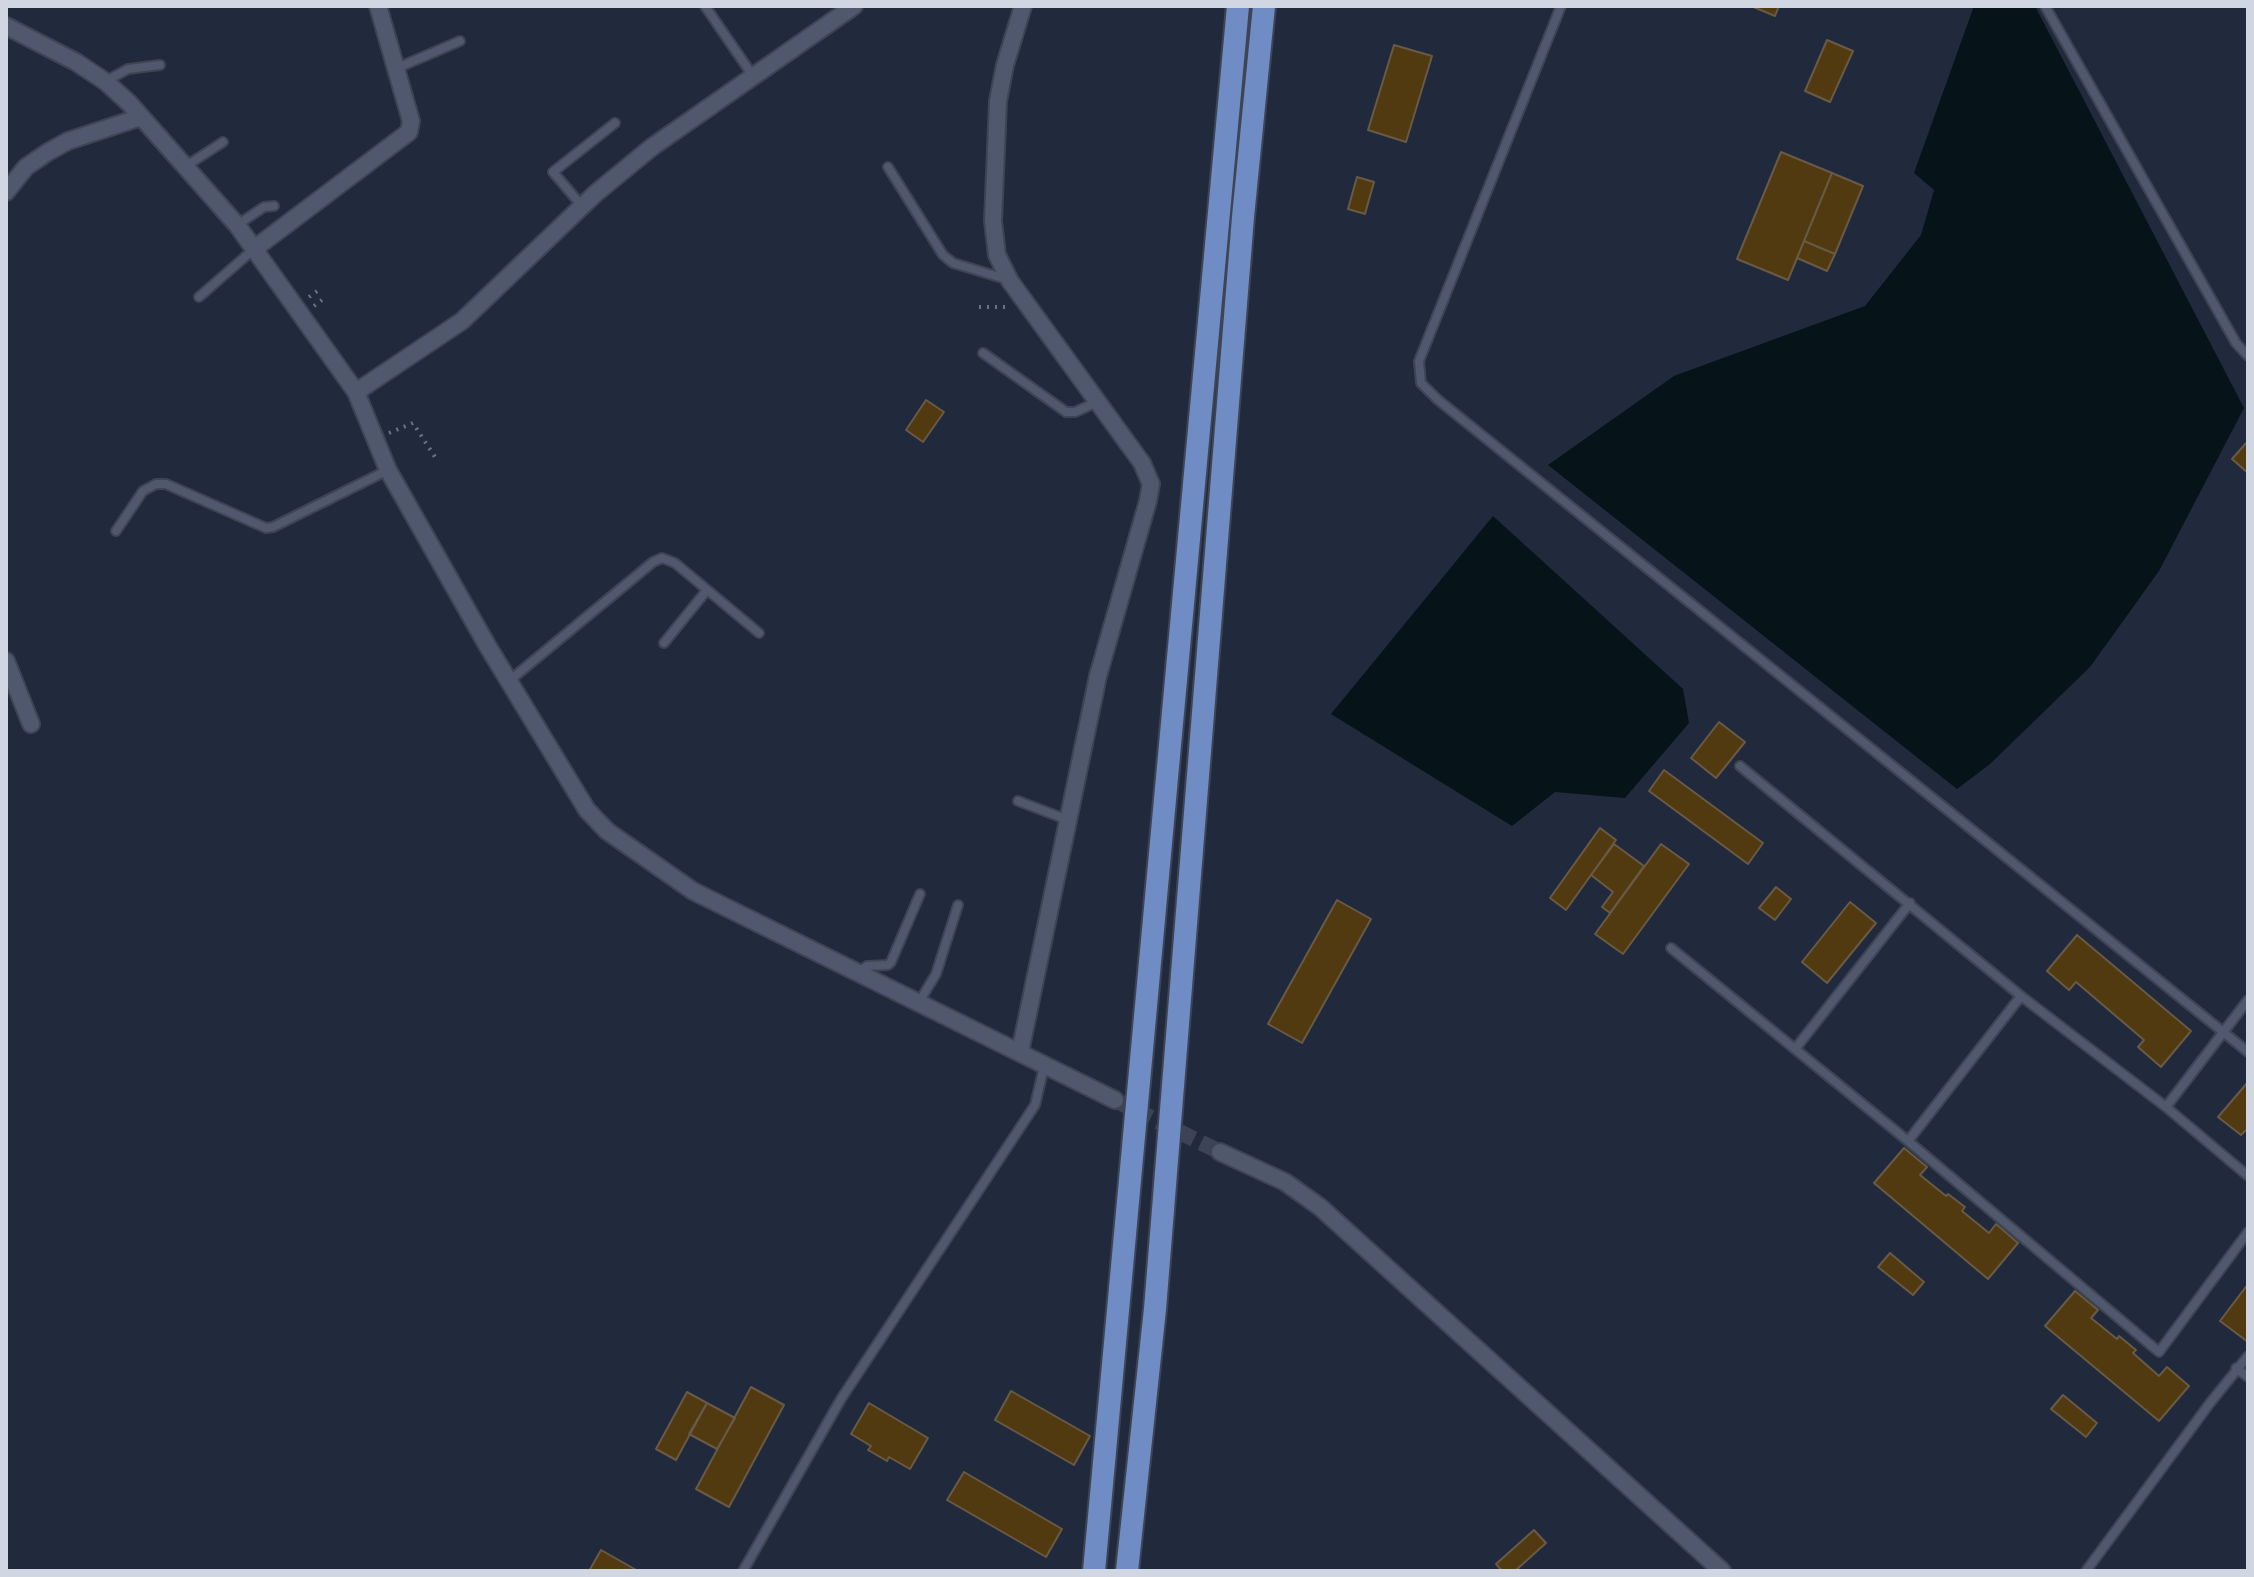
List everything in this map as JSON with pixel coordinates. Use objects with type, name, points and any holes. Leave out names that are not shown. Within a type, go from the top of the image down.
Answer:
[{"type":"highway","points":[[1094,1571],[1238,6]]},
{"type":"highway","points":[[1127,1571],[1155,1309],[1241,233],[1264,6]]},
{"type":"street","points":[[254,249],[409,132],[411,121],[378,6]]},
{"type":"street","points":[[356,392],[462,321],[582,206],[652,147],[753,76],[834,12],[854,6]]},
{"type":"street","points":[[1020,1052],[1098,676],[1151,484],[1142,463],[1010,281],[997,255],[994,232],[998,101],[1023,6]]},
{"type":"street","points":[[6,26],[76,62],[106,82],[237,225],[356,392],[388,470],[587,810],[607,831],[693,891],[1115,1100]]},
{"type":"street","points":[[6,192],[26,167],[48,152],[68,141],[141,117]]},
{"type":"street","points":[[6,661],[31,724]]},
{"type":"street","points":[[1220,1152],[1285,1182],[1320,1207],[1722,1571]]},
{"type":"lane","points":[[705,6],[753,76]]},
{"type":"lane","points":[[1561,6],[1419,361],[1421,383],[2248,1052]]},
{"type":"lane","points":[[2045,6],[2236,343],[2248,356]]},
{"type":"lane","points":[[396,68],[460,41]]},
{"type":"lane","points":[[106,82],[128,69],[160,65]]},
{"type":"lane","points":[[582,206],[553,172],[615,123]]},
{"type":"lane","points":[[185,166],[223,142]]},
{"type":"lane","points":[[888,167],[943,255],[953,263],[1010,281]]},
{"type":"lane","points":[[237,225],[264,207],[274,206]]},
{"type":"lane","points":[[199,297],[254,249]]},
{"type":"lane","points":[[983,353],[1066,412],[1075,412],[1097,402]]},
{"type":"lane","points":[[116,531],[143,491],[156,484],[166,484],[266,528],[388,470]]},
{"type":"lane","points":[[509,681],[653,562],[662,558],[675,563],[759,633]]},
{"type":"lane","points":[[664,643],[707,590]]},
{"type":"lane","points":[[1740,766],[2021,996],[2166,1107],[2248,1176]]},
{"type":"lane","points":[[1018,801],[1068,820]]},
{"type":"lane","points":[[859,972],[867,966],[888,965],[891,962],[920,894]]},
{"type":"lane","points":[[1795,1049],[1910,903]]},
{"type":"lane","points":[[919,1002],[936,974],[958,905]]},
{"type":"lane","points":[[1671,948],[1908,1141],[2159,1352],[2248,1232]]},
{"type":"lane","points":[[1908,1141],[2021,996]]},
{"type":"lane","points":[[2166,1107],[2248,1000]]},
{"type":"lane","points":[[743,1571],[841,1399],[1035,1105],[1044,1067]]},
{"type":"lane","points":[[2086,1571],[2248,1356]]},
{"type":"lane","points":[[2236,1368],[2248,1377]]},
{"type":"path","points":[[376,438],[413,423],[435,457]]},
{"type":"shaded area","points":[[1974,6],[2035,6],[2244,408],[2159,571],[2090,667],[1990,764],[1957,789],[1548,465],[1674,376],[1865,306],[1921,235],[1934,190],[1914,173]]},
{"type":"shaded area","points":[[1493,516],[1683,689],[1689,723],[1625,798],[1555,792],[1512,826],[1331,714]]},
{"type":"building","points":[[1751,6],[1779,6],[1775,16]]},
{"type":"building","points":[[1827,40],[1853,51],[1830,102],[1805,91]]},
{"type":"building","points":[[1394,45],[1432,56],[1406,142],[1368,130]]},
{"type":"building","points":[[1781,152],[1832,173],[1788,280],[1737,259]]},
{"type":"building","points":[[1832,173],[1863,186],[1835,254],[1804,241]]},
{"type":"building","points":[[1357,177],[1374,182],[1365,214],[1348,209]]},
{"type":"building","points":[[1804,241],[1835,254],[1827,271],[1797,258]]},
{"type":"building","points":[[926,400],[944,412],[923,442],[906,430]]},
{"type":"building","points":[[2248,441],[2248,473],[2232,459]]},
{"type":"building","points":[[1719,722],[1745,742],[1716,778],[1691,758]]},
{"type":"building","points":[[1664,770],[1763,843],[1748,864],[1649,791]]},
{"type":"building","points":[[1600,828],[1616,840],[1566,910],[1550,898]]},
{"type":"building","points":[[1614,844],[1644,866],[1610,913],[1602,907],[1613,892],[1591,875]]},
{"type":"building","points":[[1661,844],[1689,864],[1623,954],[1595,934]]},
{"type":"building","points":[[1776,887],[1791,899],[1775,920],[1759,908]]},
{"type":"building","points":[[1337,900],[1371,919],[1302,1043],[1268,1024]]},
{"type":"building","points":[[1850,902],[1876,923],[1827,983],[1802,962]]},
{"type":"building","points":[[2077,935],[2191,1031],[2161,1067],[2138,1047],[2144,1040],[2076,982],[2069,990],[2047,971]]},
{"type":"building","points":[[2248,1082],[2248,1128],[2241,1135],[2218,1117]]},
{"type":"building","points":[[1904,1148],[1927,1167],[1920,1175],[1965,1207],[1962,1211],[1989,1233],[1996,1224],[2018,1243],[1988,1279],[1874,1183]]},
{"type":"building","points":[[1890,1253],[1924,1282],[1913,1295],[1878,1267]]},
{"type":"building","points":[[2248,1284],[2248,1342],[2220,1321]]},
{"type":"building","points":[[2075,1291],[2098,1310],[2091,1318],[2136,1350],[2133,1353],[2159,1376],[2167,1367],[2189,1386],[2159,1421],[2045,1326]]},
{"type":"building","points":[[751,1387],[784,1405],[729,1507],[696,1489]]},
{"type":"building","points":[[1011,1391],[1090,1436],[1074,1465],[995,1420]]},
{"type":"building","points":[[687,1392],[707,1403],[676,1460],[656,1449]]},
{"type":"building","points":[[2063,1395],[2097,1423],[2086,1437],[2051,1409]]},
{"type":"building","points":[[707,1403],[735,1418],[717,1449],[689,1434]]},
{"type":"building","points":[[869,1403],[928,1438],[910,1469],[868,1450],[871,1446],[851,1434]]},
{"type":"building","points":[[964,1472],[1062,1529],[1046,1557],[947,1500]]},
{"type":"building","points":[[1534,1530],[1546,1543],[1515,1571],[1502,1571],[1496,1564]]},
{"type":"building","points":[[601,1550],[638,1571],[589,1571]]},
{"type":"tunnel","points":[[1115,1100],[1220,1152]]}]
